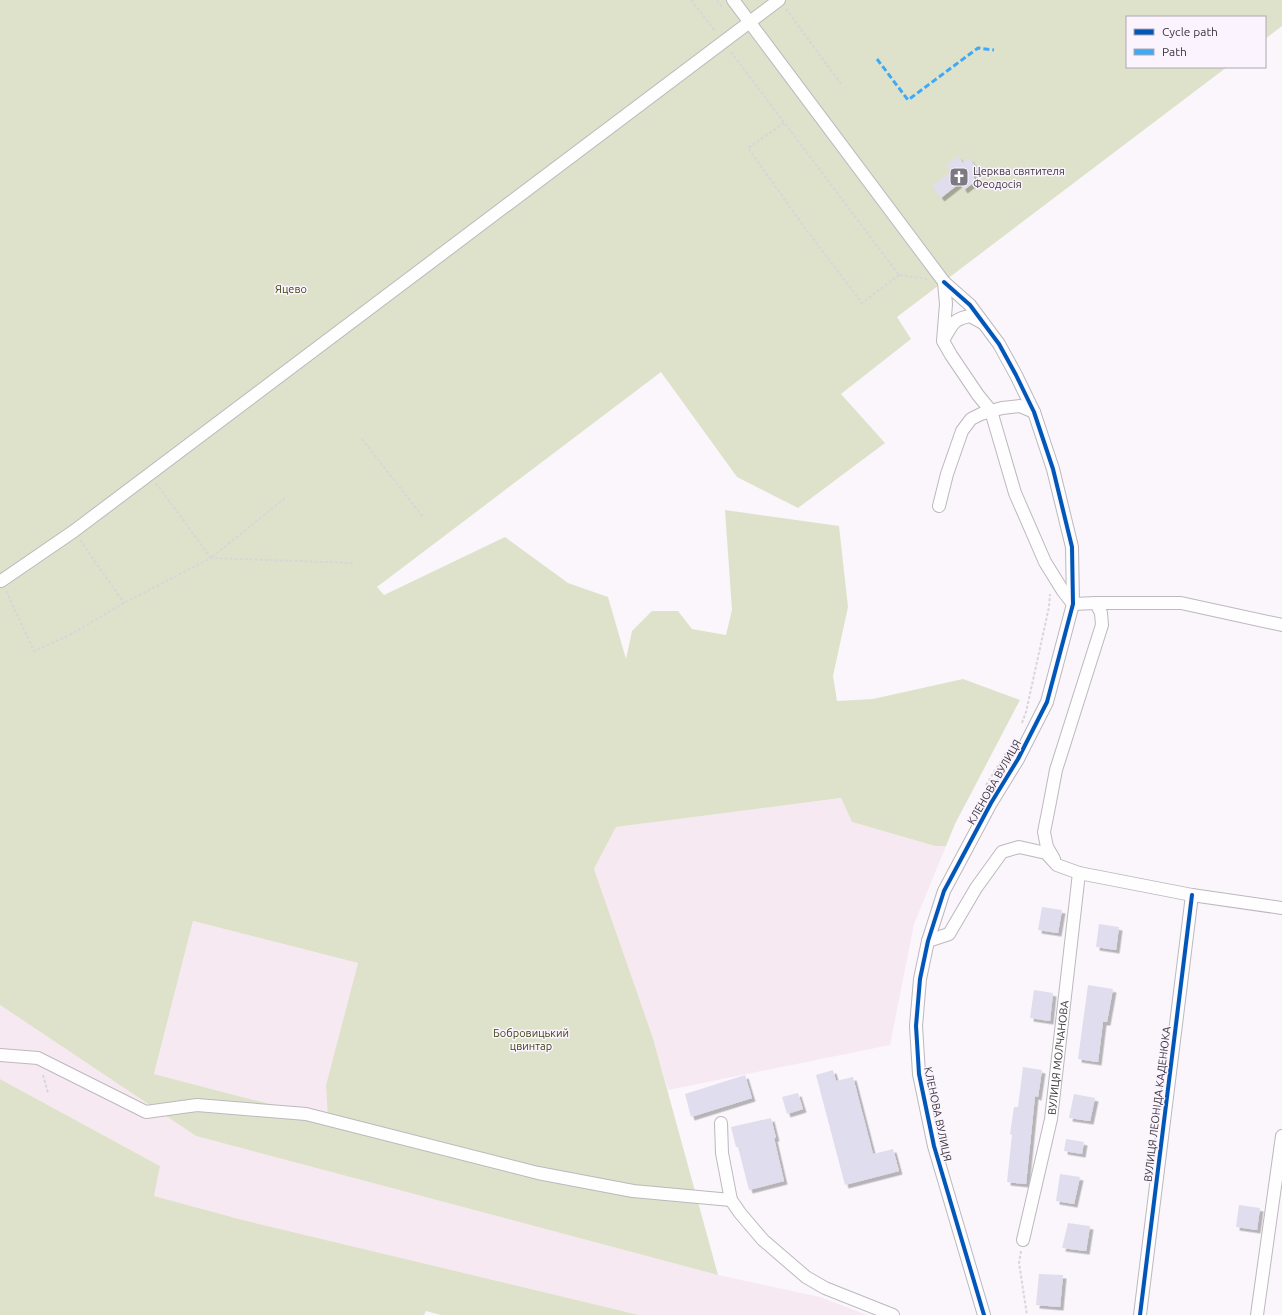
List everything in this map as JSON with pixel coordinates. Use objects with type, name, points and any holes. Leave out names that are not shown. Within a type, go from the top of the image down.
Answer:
[{"type":"street","name":"КЛЕНОВА ВУЛИЦЯ","points":[[734,0],[944,282],[970,305],[999,344],[1034,412],[1053,469],[1072,547],[1073,604],[1047,702],[1018,759],[991,804],[944,891],[928,941],[920,979],[916,1026],[919,1074],[934,1146],[984,1315]]},
{"type":"street","points":[[1,581],[74,531],[723,42],[750,22],[781,3]]},
{"type":"street","points":[[944,282],[946,304],[943,341],[978,395],[991,411],[1015,493],[1045,562],[1063,592],[1073,604],[1181,603],[1282,625]]},
{"type":"street","points":[[943,341],[950,328],[958,319],[970,316],[984,324]]},
{"type":"street","points":[[939,506],[947,474],[962,431],[971,419],[1002,408],[1020,406],[1034,412]]},
{"type":"street","points":[[1057,865],[1047,847],[1044,832],[1056,770],[1102,625],[1101,613],[1096,603]]},
{"type":"street","points":[[928,941],[949,934],[976,888],[1002,852],[1019,847],[1046,853],[1057,865],[1079,873],[1192,895],[1282,908]]},
{"type":"street","name":"ВУЛИЦЯ МОЛЧАНОВА","points":[[1022,1240],[1052,1120],[1079,873]]},
{"type":"street","name":"ВУЛИЦЯ ЛЕОНІДА КАДЕНЮКА","points":[[1140,1315],[1192,895]]},
{"type":"street","points":[[0,1055],[38,1058],[146,1112],[197,1104],[306,1114],[538,1173],[633,1191],[731,1200]]},
{"type":"street","points":[[721,1123],[722,1153],[731,1200],[763,1240],[806,1277],[825,1288],[893,1315]]},
{"type":"street","points":[[1257,1315],[1282,1136]]},
{"type":"path","points":[[691,0],[899,274],[944,282]]},
{"type":"path","points":[[781,3],[841,84]]},
{"type":"path","points":[[784,122],[748,148],[805,228],[862,303],[899,274]]},
{"type":"path","points":[[362,439],[423,517]]},
{"type":"path","points":[[149,474],[211,558]]},
{"type":"path","points":[[1,581],[34,651],[68,636],[124,603],[211,558],[285,498]]},
{"type":"path","points":[[74,531],[124,603]]},
{"type":"path","points":[[211,558],[353,563]]},
{"type":"path","points":[[1020,725],[1026,712],[1049,607],[1050,593]]},
{"type":"path","points":[[986,786],[1010,746]]},
{"type":"path","points":[[1022,1240],[1019,1263],[1027,1315]]},
{"type":"shaded area","points":[[841,798],[852,822],[935,846],[946,846],[914,924],[890,1045],[668,1090],[653,1038],[594,869],[616,827]]},
{"type":"shaded area","points":[[193,921],[358,963],[326,1085],[329,1119],[154,1074]]},
{"type":"shaded area","points":[[0,1005],[196,1136],[718,1275],[820,1297],[867,1315],[639,1315],[243,1220],[153,1196],[160,1166],[0,1079]]},
{"type":"green space","points":[[0,0],[1282,0],[1282,26],[1266,38],[1266,16],[1126,16],[1126,68],[1226,68],[897,317],[911,339],[841,394],[885,443],[798,508],[737,477],[661,372],[377,587],[384,595],[505,537],[568,583],[608,597],[626,659],[632,631],[652,611],[678,611],[692,629],[726,635],[732,610],[725,510],[839,526],[848,607],[833,676],[837,701],[873,699],[963,679],[1020,700],[955,824],[946,846],[935,846],[852,822],[841,798],[616,827],[594,869],[653,1038],[718,1275],[196,1136],[0,1005]],"holes":[[[193,921],[358,963],[326,1085],[328,1119],[154,1074]]]},
{"type":"green space","points":[[0,1079],[160,1166],[154,1196],[243,1220],[639,1315],[441,1315],[426,1311],[424,1315],[0,1315]]},
{"type":"building","name":"Церква святителя Феодосія","points":[[958,156],[963,163],[969,158],[978,169],[972,174],[976,181],[964,190],[960,183],[941,198],[932,186],[951,172],[946,165]]},
{"type":"building","points":[[1042,907],[1062,910],[1058,933],[1038,930]]},
{"type":"building","points":[[1099,924],[1119,927],[1116,950],[1096,947]]},
{"type":"building","points":[[1088,985],[1113,989],[1107,1022],[1103,1022],[1098,1062],[1078,1059]]},
{"type":"building","points":[[1034,990],[1053,993],[1050,1021],[1030,1018]]},
{"type":"building","points":[[1023,1067],[1042,1070],[1038,1097],[1035,1096],[1026,1184],[1007,1182],[1012,1135],[1010,1134],[1014,1107],[1018,1107]]},
{"type":"building","points":[[833,1070],[836,1081],[853,1077],[873,1154],[893,1149],[899,1171],[845,1185],[816,1075]]},
{"type":"building","points":[[745,1075],[752,1098],[691,1117],[685,1094]]},
{"type":"building","points":[[798,1093],[803,1109],[787,1114],[782,1097]]},
{"type":"building","points":[[1074,1094],[1095,1098],[1090,1121],[1069,1118]]},
{"type":"building","points":[[771,1118],[784,1181],[749,1190],[738,1147],[736,1147],[731,1127]]},
{"type":"building","points":[[1066,1139],[1084,1142],[1082,1154],[1064,1151]]},
{"type":"building","points":[[1060,1174],[1080,1177],[1074,1204],[1056,1201]]},
{"type":"building","points":[[1239,1205],[1260,1208],[1257,1230],[1236,1227]]},
{"type":"building","points":[[1068,1223],[1090,1226],[1086,1251],[1062,1248]]},
{"type":"building","points":[[1039,1274],[1063,1275],[1060,1307],[1036,1305]]},
{"type":"marked path","points":[[877,59],[908,100],[978,48],[994,50]]},
{"type":"cycle path","points":[[944,282],[970,305],[999,344],[1034,412],[1053,469],[1072,547],[1073,604],[1047,702],[1018,759],[991,803],[944,891],[928,941],[920,979],[916,1026],[919,1074],[934,1146],[984,1315]]},
{"type":"cycle path","points":[[1140,1315],[1192,895]]},
{"type":"place","name":"Церква святителя Феодосія","points":[[959,177]]},
{"type":"park label","name":"Яцево","points":[[291,289]]},
{"type":"park label","name":"Бобровицький цвинтар","points":[[531,1039]]}]
